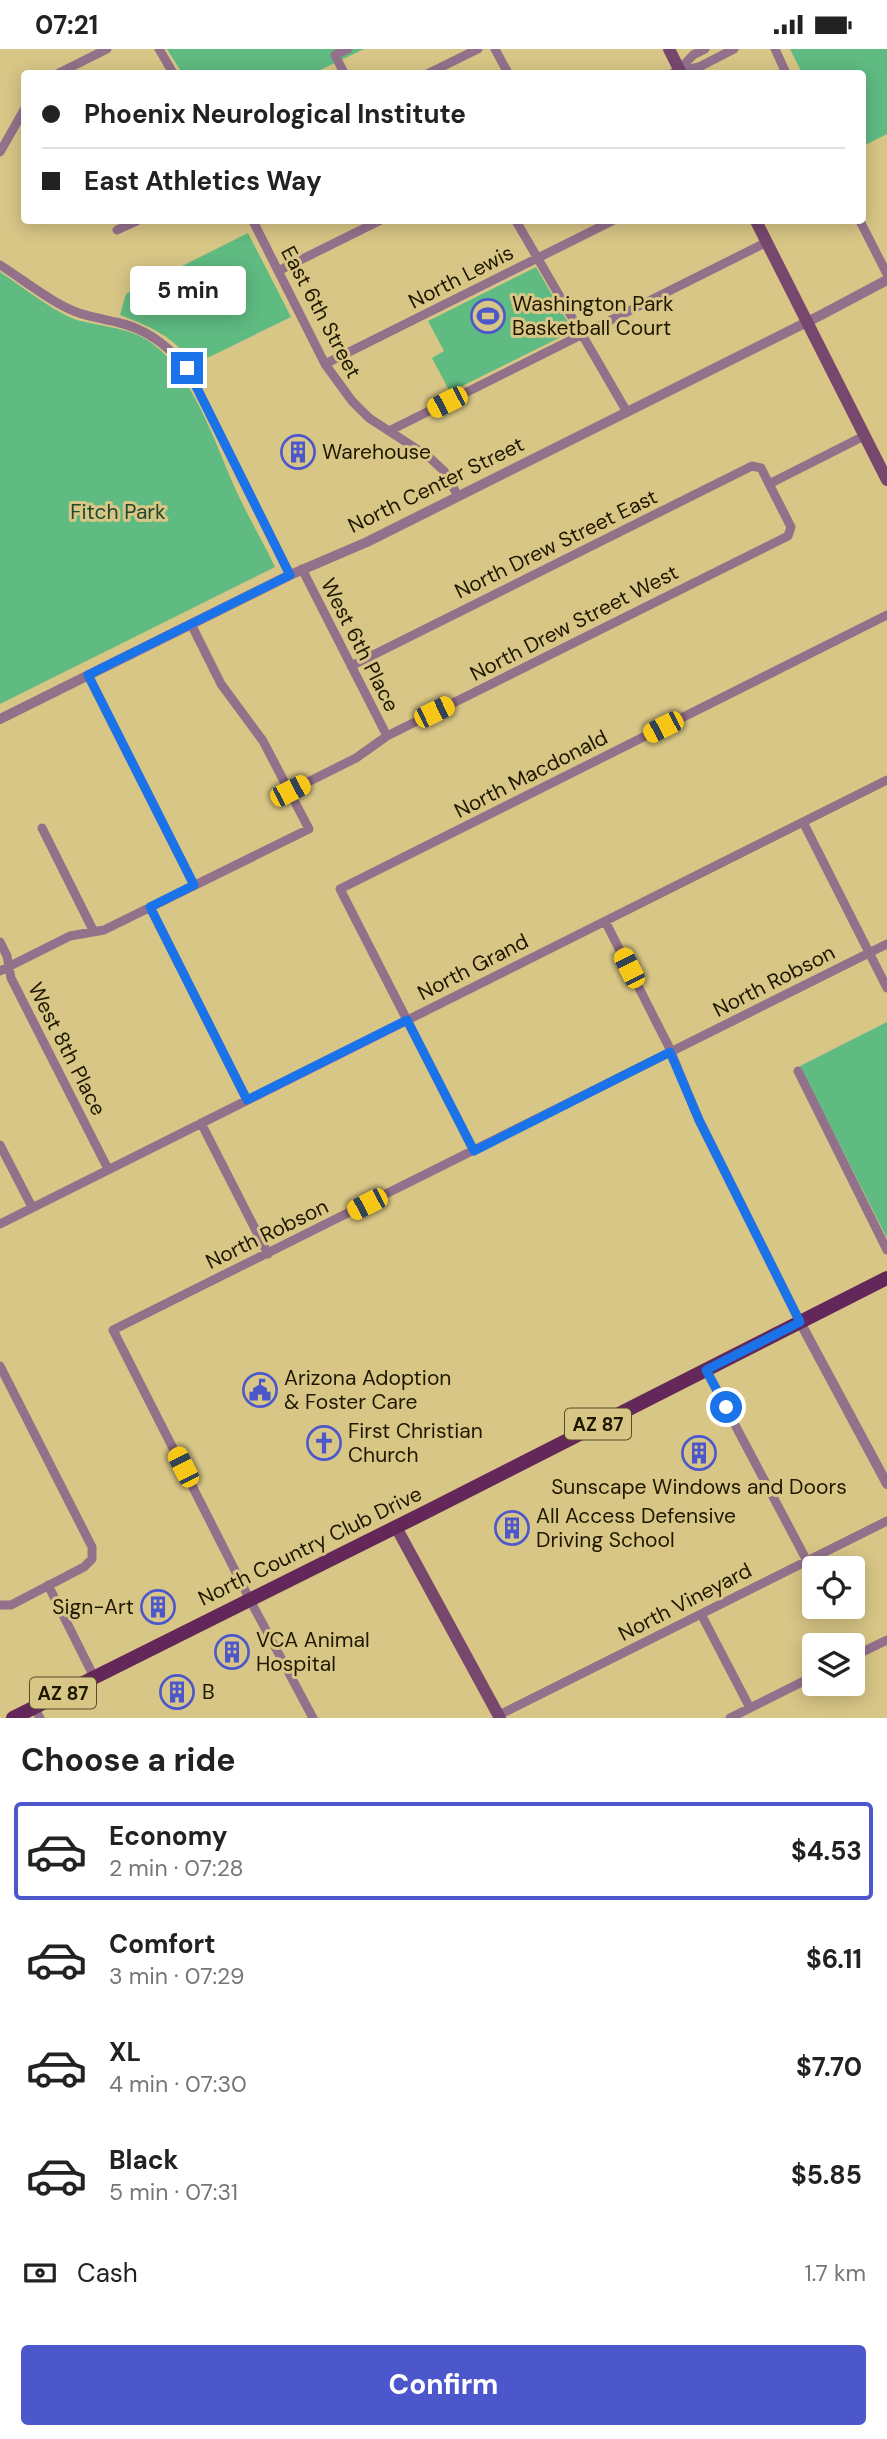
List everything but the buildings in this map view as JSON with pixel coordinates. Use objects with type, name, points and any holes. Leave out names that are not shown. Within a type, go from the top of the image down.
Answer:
[{"type":"main road","points":[[668,49],[677,70]]},
{"type":"main road","points":[[757,224],[887,480]]},
{"type":"main road","name":"North Country Club Drive","points":[[12,1718],[37,1713],[94,1677],[887,1278]]},
{"type":"main road","points":[[396,1527],[499,1717]]},
{"type":"street","points":[[65,70],[107,49]]},
{"type":"street","points":[[159,49],[171,70]]},
{"type":"street","points":[[342,70],[335,55],[348,49]]},
{"type":"street","points":[[435,70],[478,49]]},
{"type":"street","points":[[495,49],[506,70]]},
{"type":"street","points":[[680,70],[693,55],[705,49]]},
{"type":"street","points":[[686,70],[699,67],[734,49]]},
{"type":"street","points":[[775,49],[785,70]]},
{"type":"street","points":[[0,152],[21,115]]},
{"type":"street","points":[[117,230],[130,224]]},
{"type":"street","name":"East 6th Street","points":[[254,224],[325,364],[352,401],[369,418],[429,457],[444,471],[458,496]]},
{"type":"street","points":[[278,271],[373,224]]},
{"type":"street","points":[[518,224],[627,412]]},
{"type":"street","name":"North Lewis","points":[[325,364],[606,224]]},
{"type":"street","points":[[862,224],[887,274]]},
{"type":"street","points":[[389,431],[767,242]]},
{"type":"street","points":[[0,265],[64,306],[78,313],[136,327],[156,338],[176,355],[187,368],[290,575]]},
{"type":"street","name":"North Center Street","points":[[0,719],[302,569],[367,542],[887,280]]},
{"type":"street","points":[[769,484],[864,436]]},
{"type":"street","name":"North Drew Street East","points":[[351,666],[752,465],[761,468],[769,484]]},
{"type":"street","name":"North Drew Street West","points":[[290,791],[356,758],[387,736],[788,536],[791,527],[769,484]]},
{"type":"street","name":"West 6th Place","points":[[302,569],[387,736]]},
{"type":"street","name":"North Macdonald","points":[[407,1020],[340,889],[887,615]]},
{"type":"street","points":[[4,969],[70,936],[104,930],[309,829],[263,741],[220,684],[191,624]]},
{"type":"street","points":[[88,675],[194,885]]},
{"type":"street","name":"North Grand","points":[[0,1224],[887,780]]},
{"type":"street","points":[[803,822],[887,988]]},
{"type":"street","points":[[42,828],[93,932]]},
{"type":"street","points":[[150,907],[247,1100]]},
{"type":"street","points":[[605,921],[670,1052],[699,1120],[800,1322],[887,1484]]},
{"type":"street","name":"West 8th Place","points":[[0,942],[7,956],[4,969],[108,1169]]},
{"type":"street","name":"North Robson","points":[[250,1599],[113,1329],[887,944]]},
{"type":"street","points":[[407,1020],[474,1151]]},
{"type":"street","points":[[798,1071],[887,1250]]},
{"type":"street","points":[[201,1123],[268,1254]]},
{"type":"street","points":[[0,1145],[32,1207]]},
{"type":"street","points":[[0,1366],[92,1547],[92,1559],[84,1567],[11,1605],[0,1605]]},
{"type":"street","points":[[706,1370],[804,1556]]},
{"type":"street","name":"North Vineyard","points":[[817,1556],[887,1521]]},
{"type":"street","name":"North Vineyard","points":[[499,1717],[802,1564]]},
{"type":"street","points":[[48,1585],[94,1677]]},
{"type":"street","points":[[250,1599],[313,1718]]},
{"type":"street","points":[[701,1614],[750,1708]]},
{"type":"street","points":[[865,1651],[887,1640]]},
{"type":"street","points":[[730,1718],[802,1682]]},
{"type":"green space","points":[[167,49],[364,49],[320,70],[180,70]]},
{"type":"green space","points":[[790,49],[887,49],[887,134],[866,144],[866,70],[800,70]]},
{"type":"green space","points":[[248,233],[291,317],[193,365],[170,340],[151,328],[120,315],[126,294]]},
{"type":"green space","points":[[536,267],[573,331],[450,392],[432,358],[444,351],[428,321]]},
{"type":"green space","name":"Fitch Park","points":[[0,272],[67,316],[135,334],[167,356],[201,409],[239,496],[275,567],[0,704]]},
{"type":"green space","points":[[887,1022],[887,1238],[800,1066]]},
{"type":"place","name":"Washington Park Basketball Court","points":[[488,316]]},
{"type":"place","name":"Warehouse","points":[[298,452]]},
{"type":"place","name":"Arizona Adoption & Foster Care","points":[[260,1390]]},
{"type":"place","name":"First Christian Church","points":[[324,1443]]},
{"type":"place","name":"Sunscape Windows and Doors","points":[[699,1453]]},
{"type":"place","name":"All Access Defensive Driving School","points":[[512,1528]]},
{"type":"place","name":"Sign-Art","points":[[158,1607]]},
{"type":"place","name":"VCA Animal Hospital","points":[[232,1652]]},
{"type":"place","name":"B","points":[[177,1692]]},
{"type":"route","points":[[187,368],[290,575],[88,675],[194,885],[150,907],[247,1100],[407,1020],[474,1151],[670,1052],[699,1120],[800,1322],[706,1370],[726,1407]]}]
